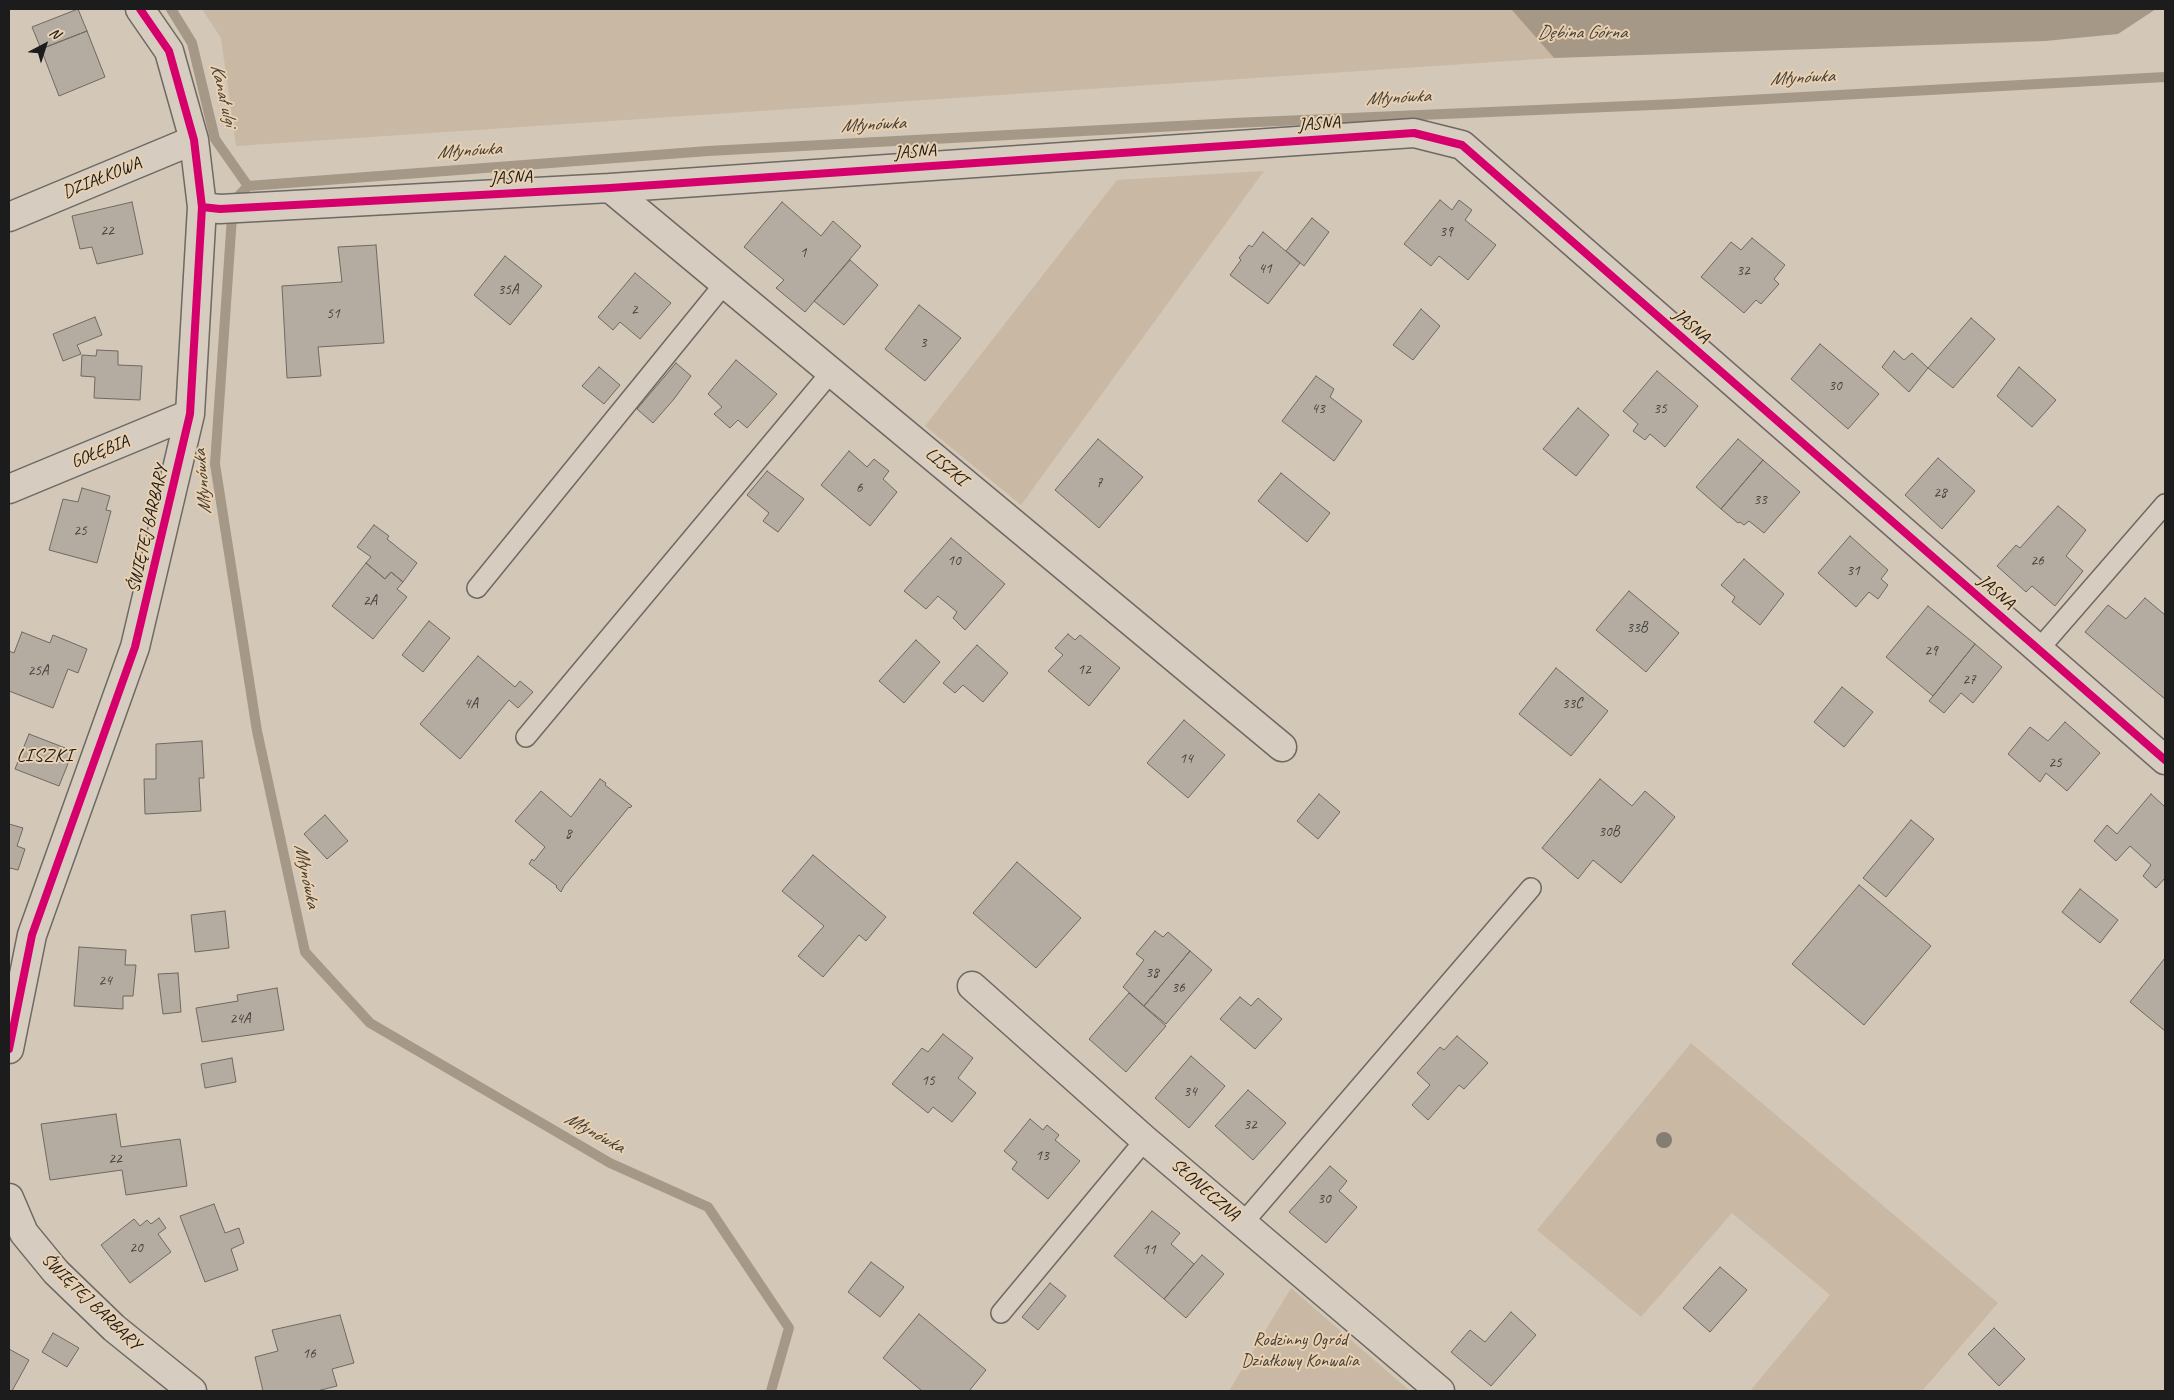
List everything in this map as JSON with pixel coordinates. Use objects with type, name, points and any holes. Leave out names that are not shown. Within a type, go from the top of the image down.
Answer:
[{"type":"street","name":"ŚWIĘTEJ BARBARY","points":[[9,1049],[20,934],[135,647],[190,414],[222,208],[194,140],[168,51],[140,9]]},
{"type":"street","name":"JASNA","points":[[222,208],[610,188],[1414,132],[1462,145],[2165,760]]},
{"type":"street","name":"DZIAŁKOWA","points":[[9,217],[194,140]]},
{"type":"street","name":"LISZKI","points":[[610,188],[1282,747]]},
{"type":"street","name":"GOŁĘBIA","points":[[9,489],[190,414]]},
{"type":"street","name":"SŁONECZNA","points":[[972,986],[1146,1140],[1440,1391]]},
{"type":"street","name":"ŚWIĘTEJ BARBARY","points":[[9,1198],[24,1233],[56,1272],[114,1328],[192,1391]]},
{"type":"lane","points":[[477,588],[725,283]]},
{"type":"lane","points":[[526,737],[832,371]]},
{"type":"lane","points":[[2039,649],[2165,504]]},
{"type":"lane","points":[[1243,1223],[1531,888]]},
{"type":"lane","points":[[1001,1313],[1146,1140]]},
{"type":"green space","points":[[202,9],[1511,9],[1554,58],[236,146],[221,38]]},
{"type":"green space","points":[[1264,171],[1021,505],[925,426],[1117,180]]},
{"type":"green space","points":[[1691,1043],[1998,1303],[1922,1391],[1750,1391],[1830,1295],[1732,1213],[1641,1317],[1537,1230]]},
{"type":"green space","name":"Rodzinny Ogród Działkowy Konwalia","points":[[1291,1288],[1410,1391],[1229,1391]]},
{"type":"water","name":"Dębina Górna","points":[[1511,9],[2156,9],[2118,34],[2045,41],[1554,58]]},
{"type":"building","points":[[78,9],[87,31],[41,49],[32,27]]},
{"type":"building","points":[[87,31],[105,77],[59,96],[41,49]]},
{"type":"building","points":[[1440,200],[1452,210],[1459,200],[1472,210],[1465,220],[1496,245],[1468,280],[1439,256],[1431,266],[1404,244]]},
{"type":"building","points":[[132,202],[143,254],[97,264],[92,247],[80,249],[72,216]]},
{"type":"building","points":[[782,202],[821,236],[833,221],[861,246],[805,312],[776,288],[784,280],[744,247]]},
{"type":"building","points":[[1312,218],[1329,232],[1304,266],[1286,251]]},
{"type":"building","points":[[1263,232],[1300,263],[1268,304],[1230,275],[1241,260],[1239,258],[1249,245],[1252,247]]},
{"type":"building","points":[[1752,238],[1785,265],[1774,279],[1779,284],[1761,304],[1756,300],[1744,313],[1701,277],[1731,242],[1741,250]]},
{"type":"building","points":[[376,245],[384,343],[318,347],[321,376],[287,378],[282,286],[342,282],[338,247]]},
{"type":"building","points":[[505,256],[542,286],[510,325],[474,295]]},
{"type":"building","points":[[850,260],[878,285],[844,325],[814,301]]},
{"type":"building","points":[[635,273],[671,303],[640,339],[620,322],[613,330],[598,317]]},
{"type":"building","points":[[919,305],[961,338],[925,381],[885,349]]},
{"type":"building","points":[[1421,309],[1440,326],[1413,360],[1393,345]]},
{"type":"building","points":[[95,317],[102,335],[77,345],[81,354],[63,361],[53,334]]},
{"type":"building","points":[[1971,318],[1995,339],[1953,388],[1928,368]]},
{"type":"building","points":[[1820,344],[1879,394],[1848,429],[1791,379]]},
{"type":"building","points":[[97,350],[118,351],[118,365],[142,366],[140,400],[94,398],[95,377],[81,376],[82,355],[96,356]]},
{"type":"building","points":[[1894,351],[1904,360],[1912,353],[1928,368],[1909,392],[1882,367]]},
{"type":"building","points":[[736,360],[777,394],[747,428],[738,420],[730,428],[714,414],[722,407],[708,394]]},
{"type":"building","points":[[676,363],[691,376],[653,423],[637,409]]},
{"type":"building","points":[[599,367],[620,385],[604,404],[582,386]]},
{"type":"building","points":[[2019,367],[2056,400],[2032,427],[1997,396]]},
{"type":"building","points":[[1657,371],[1698,406],[1665,447],[1650,434],[1645,440],[1633,431],[1638,424],[1623,411]]},
{"type":"building","points":[[1316,376],[1334,389],[1330,397],[1362,421],[1334,461],[1282,421]]},
{"type":"building","points":[[1578,408],[1609,435],[1576,476],[1543,449]]},
{"type":"building","points":[[1098,439],[1143,477],[1099,528],[1055,490]]},
{"type":"building","points":[[1738,439],[1763,460],[1721,509],[1696,487]]},
{"type":"building","points":[[849,451],[867,467],[874,459],[889,471],[883,479],[897,492],[870,526],[821,485]]},
{"type":"building","points":[[1938,458],[1975,491],[1942,529],[1905,495]]},
{"type":"building","points":[[1763,460],[1800,492],[1764,533],[1749,521],[1744,525],[1740,522],[1738,523],[1721,509]]},
{"type":"building","points":[[767,471],[804,499],[778,532],[763,521],[769,513],[747,495]]},
{"type":"building","points":[[1281,473],[1330,513],[1307,542],[1258,501]]},
{"type":"building","points":[[82,488],[110,496],[106,510],[111,511],[97,563],[49,550],[63,499],[78,502]]},
{"type":"building","points":[[2058,506],[2086,530],[2066,556],[2083,571],[2055,606],[2032,586],[2026,592],[1997,566],[2016,545],[2020,548]]},
{"type":"building","points":[[374,525],[389,536],[387,539],[417,563],[403,582],[391,572],[385,579],[366,563],[371,557],[357,547]]},
{"type":"building","points":[[1850,536],[1888,570],[1881,579],[1888,585],[1878,599],[1869,592],[1856,607],[1818,573]]},
{"type":"building","points":[[951,538],[1005,584],[965,630],[953,618],[957,612],[938,596],[926,609],[904,591]]},
{"type":"building","points":[[1744,559],[1784,594],[1760,625],[1732,602],[1735,597],[1721,585]]},
{"type":"building","points":[[366,563],[385,579],[391,572],[403,582],[397,589],[407,597],[373,639],[332,606]]},
{"type":"building","points":[[1629,591],[1679,633],[1646,672],[1596,630]]},
{"type":"building","points":[[2145,598],[2165,615],[2165,699],[2085,632],[2108,605],[2126,619]]},
{"type":"building","points":[[1928,606],[1975,644],[1933,696],[1886,657]]},
{"type":"building","points":[[429,621],[450,638],[423,672],[402,655]]},
{"type":"building","points":[[22,632],[50,643],[53,635],[87,649],[78,673],[68,669],[53,708],[9,691],[9,651],[14,653]]},
{"type":"building","points":[[1068,634],[1075,640],[1080,635],[1120,668],[1089,706],[1048,671],[1063,655],[1055,648]]},
{"type":"building","points":[[916,640],[940,662],[904,703],[879,681]]},
{"type":"building","points":[[1975,644],[2002,667],[1973,703],[1961,693],[1944,713],[1929,701]]},
{"type":"building","points":[[977,645],[1008,673],[983,702],[963,685],[955,693],[943,683]]},
{"type":"building","points":[[478,656],[515,687],[520,681],[533,692],[518,708],[509,700],[460,759],[420,724]]},
{"type":"building","points":[[1556,668],[1608,711],[1571,756],[1519,714]]},
{"type":"building","points":[[1842,687],[1873,712],[1844,747],[1814,722]]},
{"type":"building","points":[[1184,720],[1225,755],[1188,798],[1147,763]]},
{"type":"building","points":[[2065,722],[2100,753],[2067,791],[2046,773],[2040,782],[2008,754],[2030,727],[2048,741]]},
{"type":"building","points":[[29,734],[73,751],[59,786],[15,769]]},
{"type":"building","points":[[202,741],[204,778],[199,778],[201,811],[145,814],[144,779],[156,779],[156,744]]},
{"type":"building","points":[[600,779],[632,806],[629,807],[561,892],[557,886],[529,864],[532,859],[534,861],[545,847],[515,821],[541,791],[571,817]]},
{"type":"building","points":[[1600,779],[1632,806],[1645,791],[1675,817],[1621,883],[1593,860],[1578,879],[1542,848]]},
{"type":"building","points":[[1319,794],[1340,812],[1318,839],[1297,821]]},
{"type":"building","points":[[2151,794],[2165,807],[2165,878],[2156,888],[2143,876],[2151,865],[2130,846],[2116,861],[2094,841],[2107,825],[2117,834]]},
{"type":"building","points":[[325,815],[348,841],[327,859],[304,834]]},
{"type":"building","points":[[1911,820],[1934,839],[1886,897],[1863,878]]},
{"type":"building","points":[[9,824],[23,828],[17,846],[25,849],[18,870],[10,868],[9,872]]},
{"type":"building","points":[[813,855],[886,917],[866,941],[859,935],[823,977],[798,956],[824,926],[782,891]]},
{"type":"building","points":[[1017,862],[1081,918],[1036,968],[973,913]]},
{"type":"building","points":[[1859,885],[1931,946],[1864,1025],[1792,964]]},
{"type":"building","points":[[2080,889],[2118,920],[2100,943],[2062,912]]},
{"type":"building","points":[[225,911],[229,948],[195,952],[191,915]]},
{"type":"building","points":[[1155,931],[1163,937],[1168,932],[1190,951],[1144,1006],[1123,987],[1144,960],[1136,954]]},
{"type":"building","points":[[79,947],[126,950],[125,965],[136,965],[133,996],[123,996],[123,1009],[74,1006]]},
{"type":"building","points":[[1190,951],[1212,970],[1166,1024],[1144,1006]]},
{"type":"building","points":[[2165,958],[2165,1031],[2130,1002]]},
{"type":"building","points":[[178,973],[181,1012],[163,1014],[158,974]]},
{"type":"building","points":[[277,988],[284,1030],[202,1042],[196,1008],[238,1001],[237,995]]},
{"type":"building","points":[[1129,993],[1166,1026],[1126,1072],[1089,1039]]},
{"type":"building","points":[[1240,997],[1251,1006],[1258,998],[1282,1019],[1255,1049],[1220,1019]]},
{"type":"building","points":[[943,1034],[973,1058],[958,1078],[976,1093],[952,1122],[933,1107],[928,1113],[892,1084],[922,1048],[928,1052]]},
{"type":"building","points":[[1457,1036],[1488,1063],[1464,1089],[1459,1085],[1428,1120],[1412,1105],[1430,1085],[1417,1073],[1440,1047],[1444,1050]]},
{"type":"building","points":[[1191,1056],[1225,1086],[1189,1128],[1155,1098]]},
{"type":"building","points":[[232,1058],[236,1082],[205,1088],[201,1064]]},
{"type":"building","points":[[1248,1090],[1286,1123],[1253,1160],[1215,1126]]},
{"type":"building","points":[[116,1114],[121,1147],[180,1139],[187,1186],[126,1195],[122,1170],[50,1180],[41,1124]]},
{"type":"building","points":[[1030,1119],[1043,1130],[1047,1125],[1059,1135],[1055,1140],[1080,1161],[1048,1199],[1012,1169],[1017,1162],[1004,1151]]},
{"type":"building","points":[[1330,1166],[1347,1181],[1339,1191],[1357,1207],[1326,1243],[1289,1212]]},
{"type":"building","points":[[214,1204],[225,1233],[239,1228],[244,1243],[231,1249],[238,1270],[205,1282],[180,1216]]},
{"type":"building","points":[[1152,1211],[1180,1233],[1171,1244],[1194,1264],[1164,1299],[1114,1256]]},
{"type":"building","points":[[159,1218],[166,1228],[158,1234],[171,1252],[130,1283],[101,1245],[134,1219],[140,1226],[147,1220],[151,1224]]},
{"type":"building","points":[[1202,1255],[1224,1274],[1186,1318],[1164,1299]]},
{"type":"building","points":[[871,1262],[904,1287],[880,1317],[848,1292]]},
{"type":"building","points":[[1720,1267],[1747,1290],[1710,1332],[1683,1308]]},
{"type":"building","points":[[1050,1283],[1066,1296],[1038,1330],[1022,1317]]},
{"type":"building","points":[[1511,1312],[1536,1335],[1491,1386],[1451,1352],[1470,1330],[1485,1342]]},
{"type":"building","points":[[919,1314],[986,1370],[969,1391],[922,1391],[883,1358]]},
{"type":"building","points":[[340,1315],[354,1363],[332,1369],[337,1386],[317,1391],[263,1391],[255,1357],[278,1351],[272,1330]]},
{"type":"building","points":[[1994,1328],[2025,1359],[1999,1386],[1968,1354]]},
{"type":"building","points":[[53,1333],[79,1348],[67,1367],[42,1352]]},
{"type":"building","points":[[9,1349],[29,1360],[12,1391],[9,1391]]},
{"type":"waterway","name":"Kanał ulgi","points":[[171,9],[192,43],[215,139],[248,186]]},
{"type":"waterway","name":"Młynówka","points":[[771,1391],[789,1328],[708,1207],[610,1163],[370,1023],[305,952],[257,731],[215,464],[233,202],[248,186],[708,151],[1234,123],[1676,104],[2165,77]]},
{"type":"cycle path","points":[[9,1049],[32,935],[135,647],[190,414],[202,207],[194,140],[169,51],[140,9]]},
{"type":"cycle path","points":[[202,207],[220,209],[610,188],[1414,133],[1462,145],[2165,760]]},
{"type":"district","name":"LISZKI","points":[[45,756]]}]
